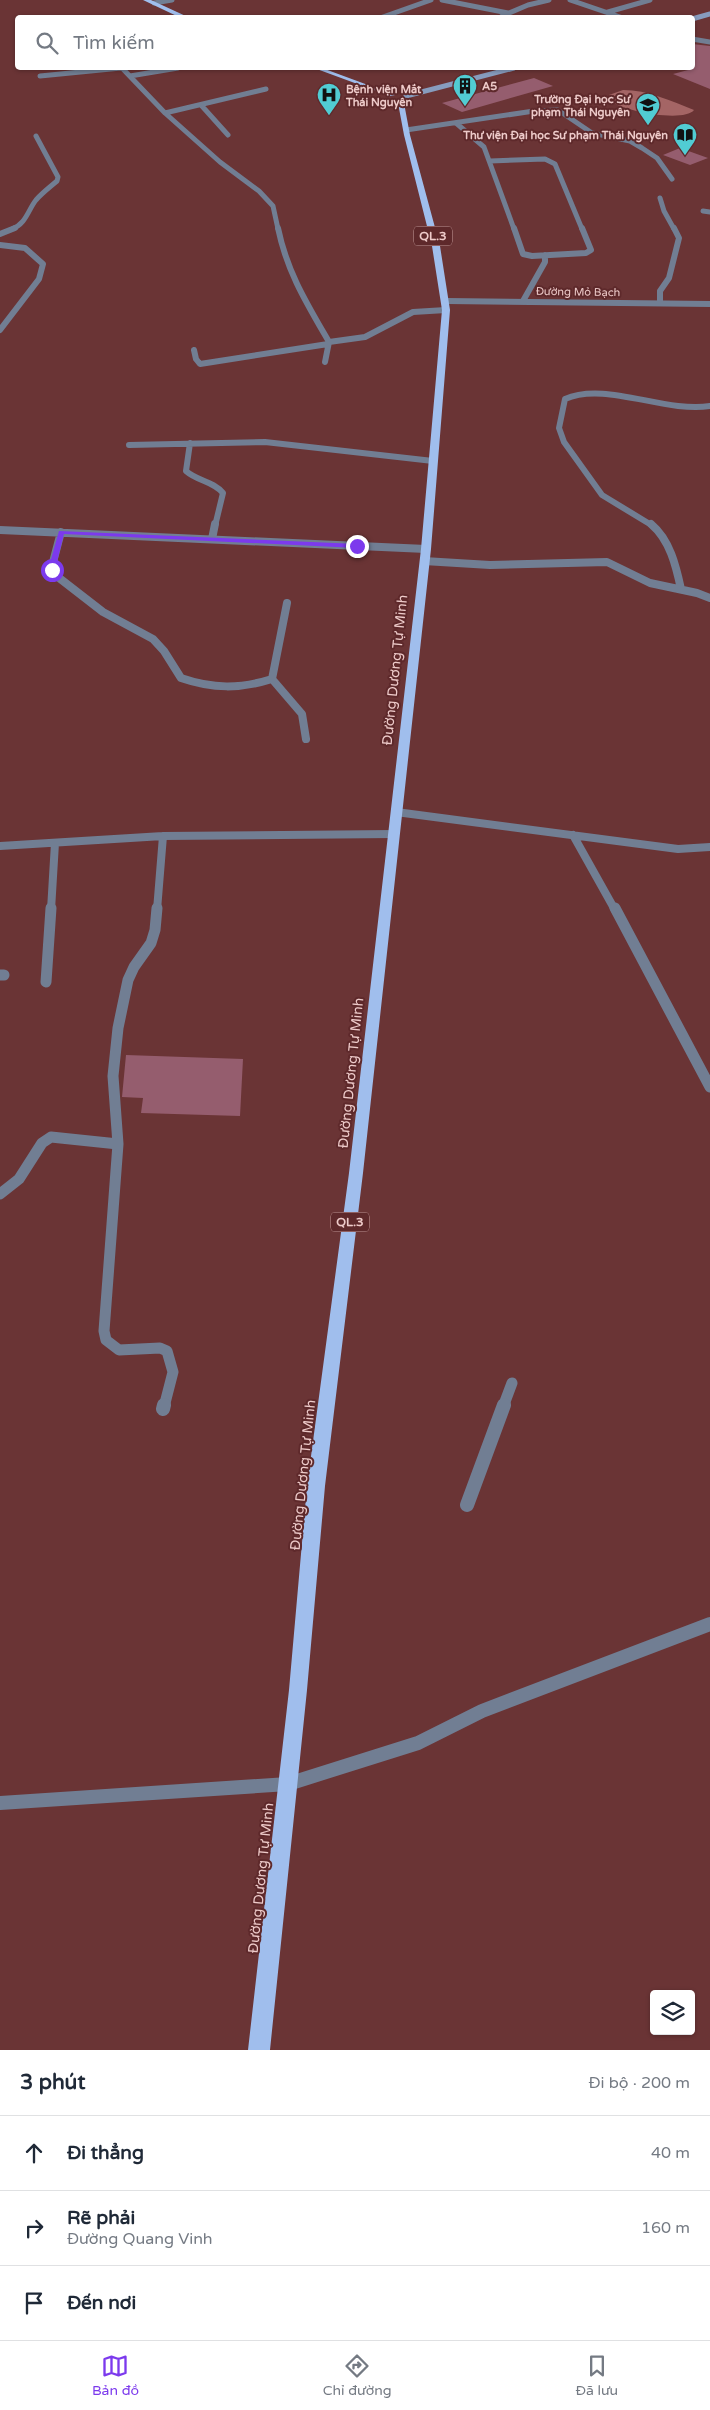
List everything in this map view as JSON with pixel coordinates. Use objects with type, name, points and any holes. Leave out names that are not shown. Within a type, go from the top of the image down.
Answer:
[{"type":"highway","points":[[146,0],[180,15]]},
{"type":"highway","points":[[323,70],[403,99]]},
{"type":"highway","name":"Đường Dương Tự Minh","points":[[259,2050],[288,1784],[316,1486],[356,1173],[425,555],[446,310],[446,301],[422,186],[406,130],[403,99]]},
{"type":"main road","points":[[695,18],[710,14]]},
{"type":"main road","points":[[403,99],[507,70]]},
{"type":"street","points":[[154,3],[172,0]]},
{"type":"street","points":[[389,15],[430,0]]},
{"type":"street","points":[[442,0],[508,13]]},
{"type":"street","points":[[505,15],[548,0]]},
{"type":"street","points":[[570,0],[616,15]]},
{"type":"street","points":[[608,12],[650,0]]},
{"type":"street","points":[[695,40],[710,42]]},
{"type":"street","points":[[40,76],[101,70]]},
{"type":"street","points":[[123,70],[165,113],[220,162],[259,191],[273,206],[284,257],[298,288],[328,343],[325,362]]},
{"type":"street","points":[[130,76],[166,70]]},
{"type":"street","points":[[165,113],[266,89]]},
{"type":"street","points":[[201,105],[228,135]]},
{"type":"street","points":[[406,130],[546,110],[558,110],[592,133],[630,142],[642,148],[657,158],[672,180]]},
{"type":"street","points":[[456,123],[481,143],[490,160],[523,254],[532,256],[586,253],[591,250],[555,164],[545,159],[490,160]]},
{"type":"street","points":[[0,234],[18,227],[29,214],[36,200],[57,181],[58,177],[36,136]]},
{"type":"street","points":[[660,198],[664,211],[680,238],[669,278],[660,291],[660,303]]},
{"type":"street","points":[[703,211],[710,212]]},
{"type":"street","points":[[0,330],[39,280],[43,264],[30,250],[20,246],[1,243]]},
{"type":"street","points":[[523,301],[545,262],[545,255]]},
{"type":"street","name":"Đường Mỏ Bạch","points":[[446,301],[710,304]]},
{"type":"street","points":[[194,350],[196,360],[200,364],[352,340],[365,337],[413,312],[446,310]]},
{"type":"street","points":[[681,589],[674,558],[657,529],[646,520],[602,495],[564,442],[559,428],[566,399],[573,395],[605,394],[687,409],[710,406]]},
{"type":"street","points":[[129,445],[265,442],[434,460]]},
{"type":"street","points":[[190,443],[186,471],[190,475],[213,484],[223,493],[212,539]]},
{"type":"street","points":[[0,530],[212,539],[425,555],[490,565],[607,562],[628,570],[648,582],[697,592],[710,598]]},
{"type":"street","points":[[61,532],[52,566],[54,574],[103,612],[153,639],[164,651],[180,678],[204,686],[236,689],[272,679]]},
{"type":"street","points":[[272,679],[288,603]]},
{"type":"street","points":[[272,679],[302,714],[306,739]]},
{"type":"street","points":[[396,812],[678,848],[710,847]]},
{"type":"street","points":[[0,846],[163,836],[394,834]]},
{"type":"street","points":[[573,835],[628,932],[710,1087]]},
{"type":"street","points":[[163,836],[155,930],[151,943],[134,967],[128,980],[118,1028],[113,1076],[118,1144],[104,1332],[106,1340],[119,1350],[160,1348],[167,1351],[174,1364],[174,1372],[163,1409]]},
{"type":"street","points":[[46,982],[55,843]]},
{"type":"street","points":[[0,1194],[19,1179],[42,1143],[51,1137],[118,1144]]},
{"type":"street","points":[[467,1505],[512,1383]]},
{"type":"street","points":[[0,1803],[288,1784],[418,1743],[482,1711],[710,1624]]},
{"type":"shaded area","points":[[623,90],[650,94],[694,110],[688,114],[666,116],[639,112],[617,105],[611,101],[609,95]]},
{"type":"building","points":[[695,44],[710,46],[710,89],[673,74],[695,70]]},
{"type":"building","points":[[534,78],[553,86],[462,112],[442,103]]},
{"type":"building","name":"Thư viện Đại học Sư phạm Thái Nguyên","points":[[680,148],[708,158],[690,165],[663,155]]},
{"type":"building","points":[[126,1055],[243,1059],[240,1116],[141,1113],[143,1098],[122,1097]]},
{"type":"place","name":"A5","points":[[465,107]]},
{"type":"place","name":"Bệnh viện Mắt Thái Nguyên","points":[[329,116]]},
{"type":"place","name":"Trường Đại học Sư phạm Thái Nguyên","points":[[648,126]]},
{"type":"place","name":"Thư viện Đại học Sư phạm Thái Nguyên","points":[[685,156]]},
{"type":"route","points":[[52,570],[61,532],[357,546]]}]
